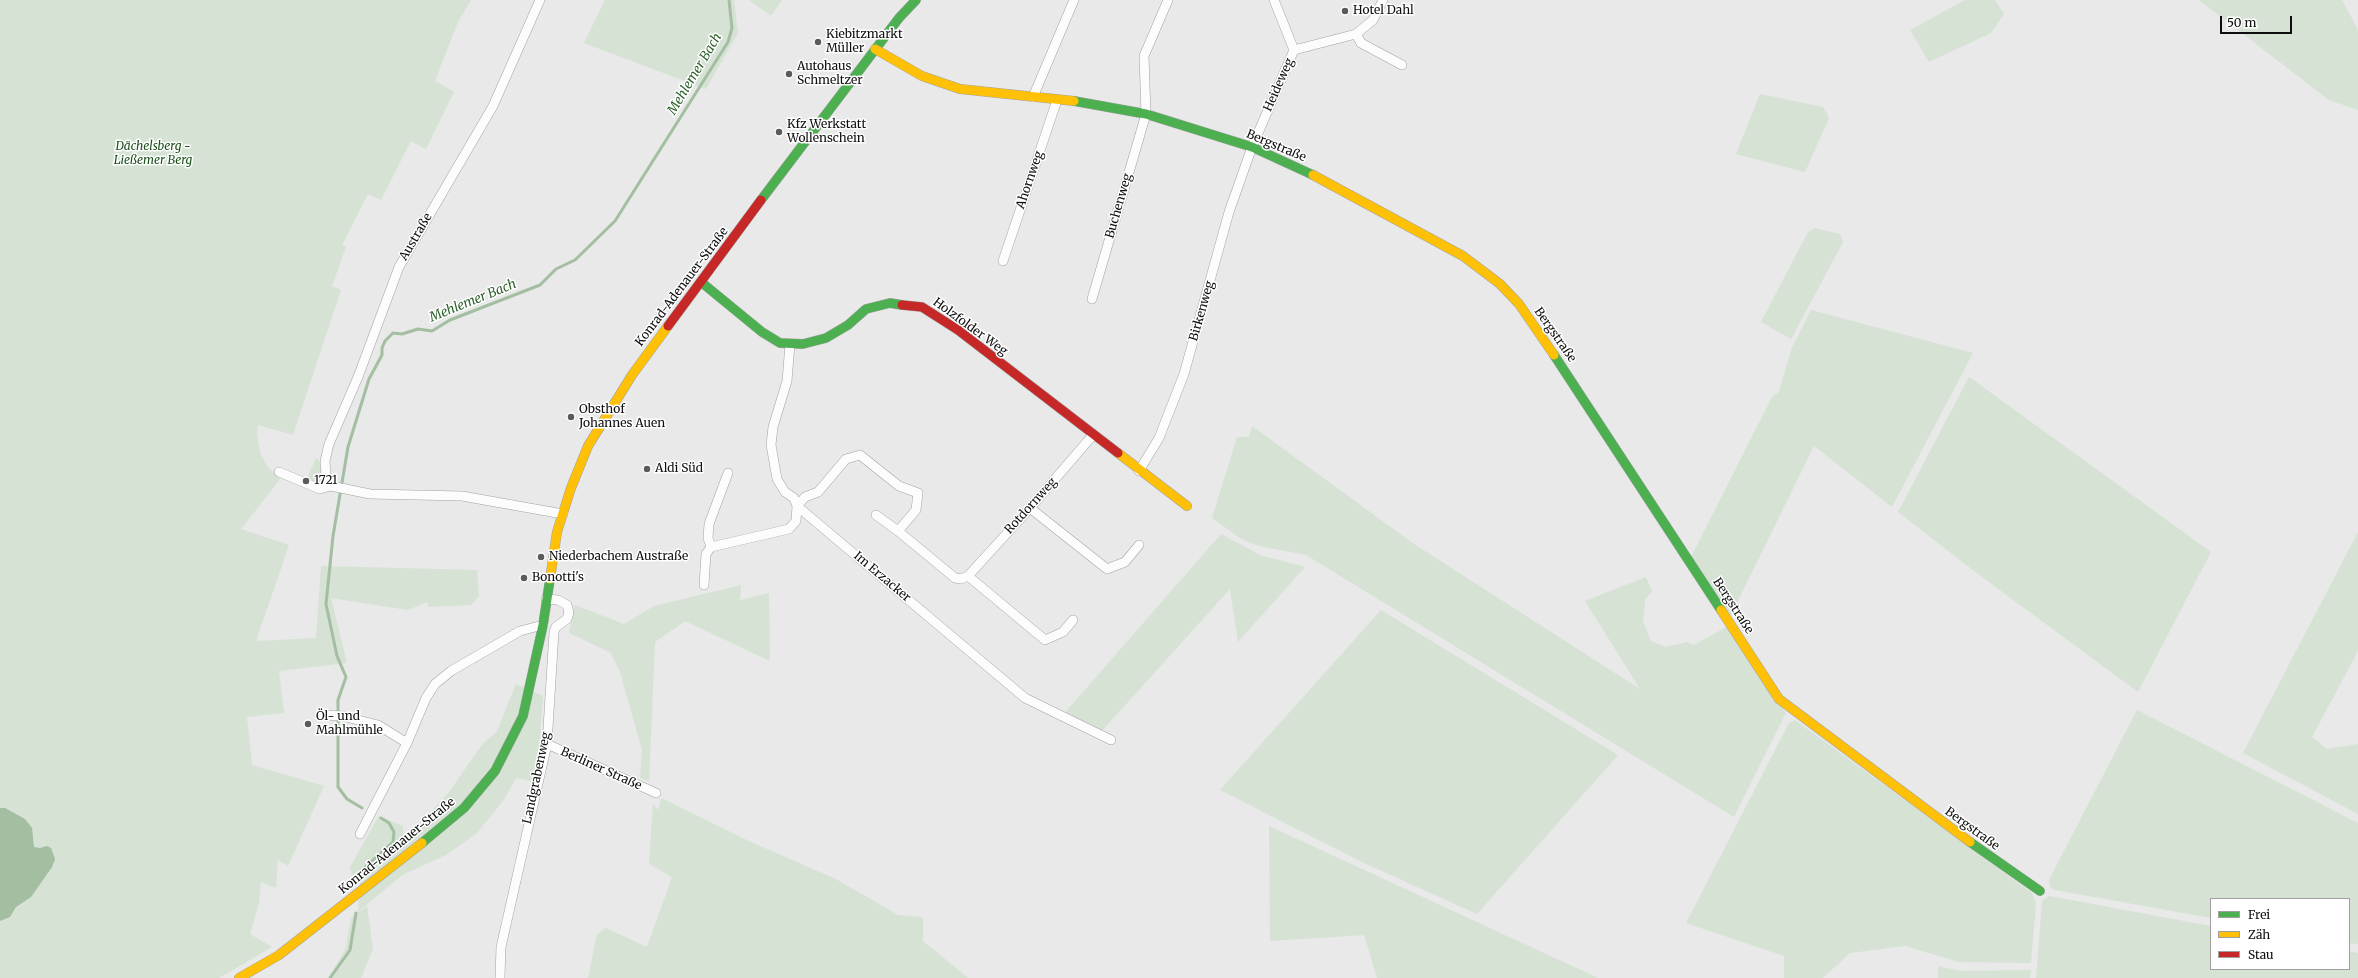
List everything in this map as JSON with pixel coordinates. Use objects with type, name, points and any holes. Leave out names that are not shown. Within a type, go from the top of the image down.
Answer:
[{"type":"street","name":"Austraße","points":[[333,487],[326,475],[325,461],[328,444],[358,377],[399,267],[493,106],[540,0]]},
{"type":"street","name":"Konrad-Adenauer-Straße","points":[[239,978],[279,955],[464,808],[495,771],[523,716],[543,625],[553,555],[563,514],[583,457],[595,434],[632,375],[808,136],[876,48],[907,4],[916,0]]},
{"type":"street","points":[[1033,97],[1074,0]]},
{"type":"street","name":"Buchenweg","points":[[1092,299],[1146,114],[1144,56],[1168,0]]},
{"type":"street","name":"Heideweg","points":[[1252,147],[1294,50],[1274,0]]},
{"type":"street","points":[[1294,50],[1356,34],[1373,20],[1383,0]]},
{"type":"street","points":[[1356,34],[1361,43],[1402,65]]},
{"type":"street","name":"Bergstraße","points":[[876,48],[922,76],[960,89],[1095,103],[1146,114],[1252,147],[1326,182],[1424,233],[1463,256],[1500,284],[1519,304],[1562,366],[1779,699],[2030,886],[2040,891]]},
{"type":"street","name":"Ahornweg","points":[[1003,261],[1057,100]]},
{"type":"street","name":"Birkenweg","points":[[1139,471],[1159,438],[1184,374],[1230,212],[1252,147]]},
{"type":"street","name":"Holzfolder Weg","points":[[701,282],[762,332],[780,343],[803,344],[826,338],[848,325],[866,308],[890,303],[922,306],[958,330],[1139,471],[1187,506]]},
{"type":"street","name":"Im Erzacker","points":[[790,344],[787,381],[773,427],[770,445],[777,479],[785,492],[794,498],[798,506],[1024,698],[1111,740]]},
{"type":"street","name":"Rotdornweg","points":[[968,576],[1030,508],[1093,435]]},
{"type":"street","points":[[704,585],[706,554],[711,547],[789,529],[796,521],[798,506],[805,497],[818,492],[846,459],[860,454],[899,486],[918,493],[916,510],[898,531]]},
{"type":"street","points":[[279,472],[320,489],[333,487],[370,494],[462,496],[563,514]]},
{"type":"street","points":[[711,547],[708,538],[709,524],[728,473]]},
{"type":"street","points":[[1030,508],[1107,569],[1125,562],[1139,545]]},
{"type":"street","points":[[876,515],[898,531],[955,578],[961,579],[968,576],[1045,640],[1063,632],[1073,620]]},
{"type":"street","name":"Landgrabenweg","points":[[500,978],[501,947],[547,744],[554,632],[556,627],[567,620],[569,613],[567,605],[558,600],[546,599]]},
{"type":"street","points":[[360,834],[407,743],[426,698],[435,684],[451,671],[520,631],[543,625]]},
{"type":"street","points":[[323,715],[333,714],[378,725],[407,743]]},
{"type":"street","name":"Berliner Straße","points":[[547,744],[656,793]]},
{"type":"green space","name":"Dächelsberg - Ließemer Berg","points":[[0,0],[471,0],[458,22],[435,81],[454,92],[426,149],[411,141],[381,200],[368,194],[342,245],[346,247],[332,286],[341,290],[293,435],[258,425],[257,435],[261,455],[268,467],[281,478],[241,529],[289,545],[256,641],[316,638],[321,566],[477,570],[479,596],[471,605],[429,607],[427,602],[408,610],[331,598],[347,663],[279,671],[284,713],[247,717],[252,765],[324,786],[288,866],[278,860],[276,888],[261,882],[259,903],[250,934],[272,947],[219,978],[0,978]]},
{"type":"green space","points":[[605,0],[734,0],[738,33],[706,89],[584,43]]},
{"type":"green space","points":[[749,0],[782,0],[771,16]]},
{"type":"green space","points":[[1965,0],[1995,0],[2004,14],[1991,33],[1929,62],[1910,30]]},
{"type":"green space","points":[[2199,0],[2342,0],[2358,30],[2358,110],[2329,100]]},
{"type":"green space","points":[[1760,94],[1823,107],[1829,118],[1805,172],[1736,154]]},
{"type":"green space","points":[[1815,228],[1840,234],[1843,242],[1791,339],[1761,322],[1808,232]]},
{"type":"green space","points":[[1811,310],[1973,353],[1892,507],[1814,446],[1730,617],[1691,557],[1772,397],[1779,392],[1791,350]]},
{"type":"green space","points":[[1969,377],[2211,552],[2138,692],[1978,574],[1898,512]]},
{"type":"green space","points":[[1252,426],[1414,544],[1640,689],[1585,601],[1646,577],[1652,591],[1645,600],[1643,621],[1651,641],[1666,647],[1688,642],[1694,645],[1726,627],[1786,713],[1734,817],[1306,555],[1259,546],[1243,540],[1212,518],[1237,437],[1249,437]]},
{"type":"green space","points":[[316,458],[320,462],[323,478],[320,485],[306,481]]},
{"type":"green space","points":[[2358,532],[2358,651],[2312,737],[2327,749],[2358,744],[2358,814],[2243,753]]},
{"type":"green space","points":[[1221,534],[1260,555],[1305,567],[1238,642],[1230,589],[1101,732],[1063,715]]},
{"type":"green space","points":[[741,585],[740,600],[769,593],[770,661],[685,621],[655,642],[649,781],[640,778],[642,750],[620,672],[611,653],[569,633],[575,605],[624,624],[654,606]]},
{"type":"green space","points":[[1381,610],[1618,755],[1477,914],[1364,863],[1220,790]]},
{"type":"green space","points":[[516,684],[543,696],[539,748],[531,781],[516,778],[503,801],[476,834],[446,855],[402,875],[358,912],[360,880],[352,875],[350,867],[379,816],[403,826],[404,839],[408,837],[449,792],[481,746],[497,731]]},
{"type":"green space","points":[[2137,710],[2358,823],[2358,944],[2350,943],[2350,898],[2210,898],[2210,918],[2055,890],[2050,887],[2049,880]]},
{"type":"green space","points":[[1795,720],[2032,893],[2036,904],[2031,963],[1959,962],[1905,946],[1850,953],[1823,978],[1784,978],[1784,956],[1686,923],[1789,723]]},
{"type":"green space","points":[[661,798],[753,843],[836,879],[898,915],[923,917],[923,941],[968,978],[588,978],[597,934],[606,928],[647,947],[672,877],[649,864],[653,803],[658,810]]},
{"type":"green space","points":[[1269,826],[1598,978],[1377,978],[1364,935],[1270,941]]},
{"type":"green space","points":[[2049,896],[2210,926],[2210,970],[2350,970],[2350,951],[2358,953],[2358,978],[2036,978],[2042,901]]},
{"type":"green space","points":[[367,906],[373,949],[361,978],[328,978],[346,948],[351,918]]},
{"type":"green space","points":[[1938,966],[1960,971],[2031,970],[2030,978],[1938,978]]},
{"type":"shaded area","points":[[0,808],[5,808],[25,819],[32,828],[34,847],[40,848],[47,846],[51,848],[55,859],[52,867],[31,897],[16,907],[10,917],[0,921]]},
{"type":"waterway","name":"Mehlemer Bach","points":[[362,808],[347,799],[338,787],[338,700],[346,677],[337,656],[326,604],[333,536],[348,447],[369,379],[382,355],[382,348],[385,341],[393,333],[402,334],[418,329],[432,331],[450,320],[540,285],[556,269],[575,260],[615,221],[728,42],[732,28],[729,0]]},
{"type":"waterway","name":"Mehlemer Bach","points":[[362,870],[393,842],[394,832],[389,823],[381,818]]},
{"type":"waterway","name":"Mehlemer Bach","points":[[330,978],[350,950],[356,913]]},
{"type":"traffic: fast","points":[[761,200],[899,18],[916,0]]},
{"type":"traffic: fast","points":[[1074,101],[1146,114],[1252,147],[1313,175]]},
{"type":"traffic: fast","points":[[701,282],[762,332],[780,343],[803,344],[826,338],[848,325],[866,309],[890,303],[902,305]]},
{"type":"traffic: fast","points":[[1554,355],[1721,610]]},
{"type":"traffic: fast","points":[[422,843],[464,808],[495,771],[523,716],[543,625],[550,579]]},
{"type":"traffic: fast","points":[[1970,842],[2040,891]]},
{"type":"traffic: slow","points":[[875,49],[922,76],[960,89],[1074,101]]},
{"type":"traffic: slow","points":[[1313,175],[1463,256],[1500,284],[1519,304],[1554,355]]},
{"type":"traffic: slow","points":[[550,579],[557,532],[571,488],[588,446],[632,375],[668,326]]},
{"type":"traffic: slow","points":[[1118,453],[1187,506]]},
{"type":"traffic: slow","points":[[1721,610],[1779,699],[1970,842]]},
{"type":"traffic: slow","points":[[239,978],[279,955],[422,843]]},
{"type":"traffic: jam","points":[[668,326],[761,200]]},
{"type":"traffic: jam","points":[[902,305],[922,307],[958,330],[1118,453]]},
{"type":"place","name":"Hotel Dahl","points":[[1345,11]]},
{"type":"place","name":"Kiebitzmarkt Müller","points":[[818,42]]},
{"type":"place","name":"Autohaus Schmeltzer","points":[[789,74]]},
{"type":"place","name":"Kfz Werkstatt Wollenschein","points":[[779,132]]},
{"type":"place","name":"Obsthof Johannes Auen","points":[[571,417]]},
{"type":"place","name":"Aldi Süd","points":[[647,469]]},
{"type":"place","name":"1721","points":[[306,481]]},
{"type":"place","name":"Niederbachem Austraße","points":[[541,557]]},
{"type":"place","name":"Bonotti's","points":[[524,578]]},
{"type":"place","name":"Öl- und Mahlmühle","points":[[308,724]]}]
